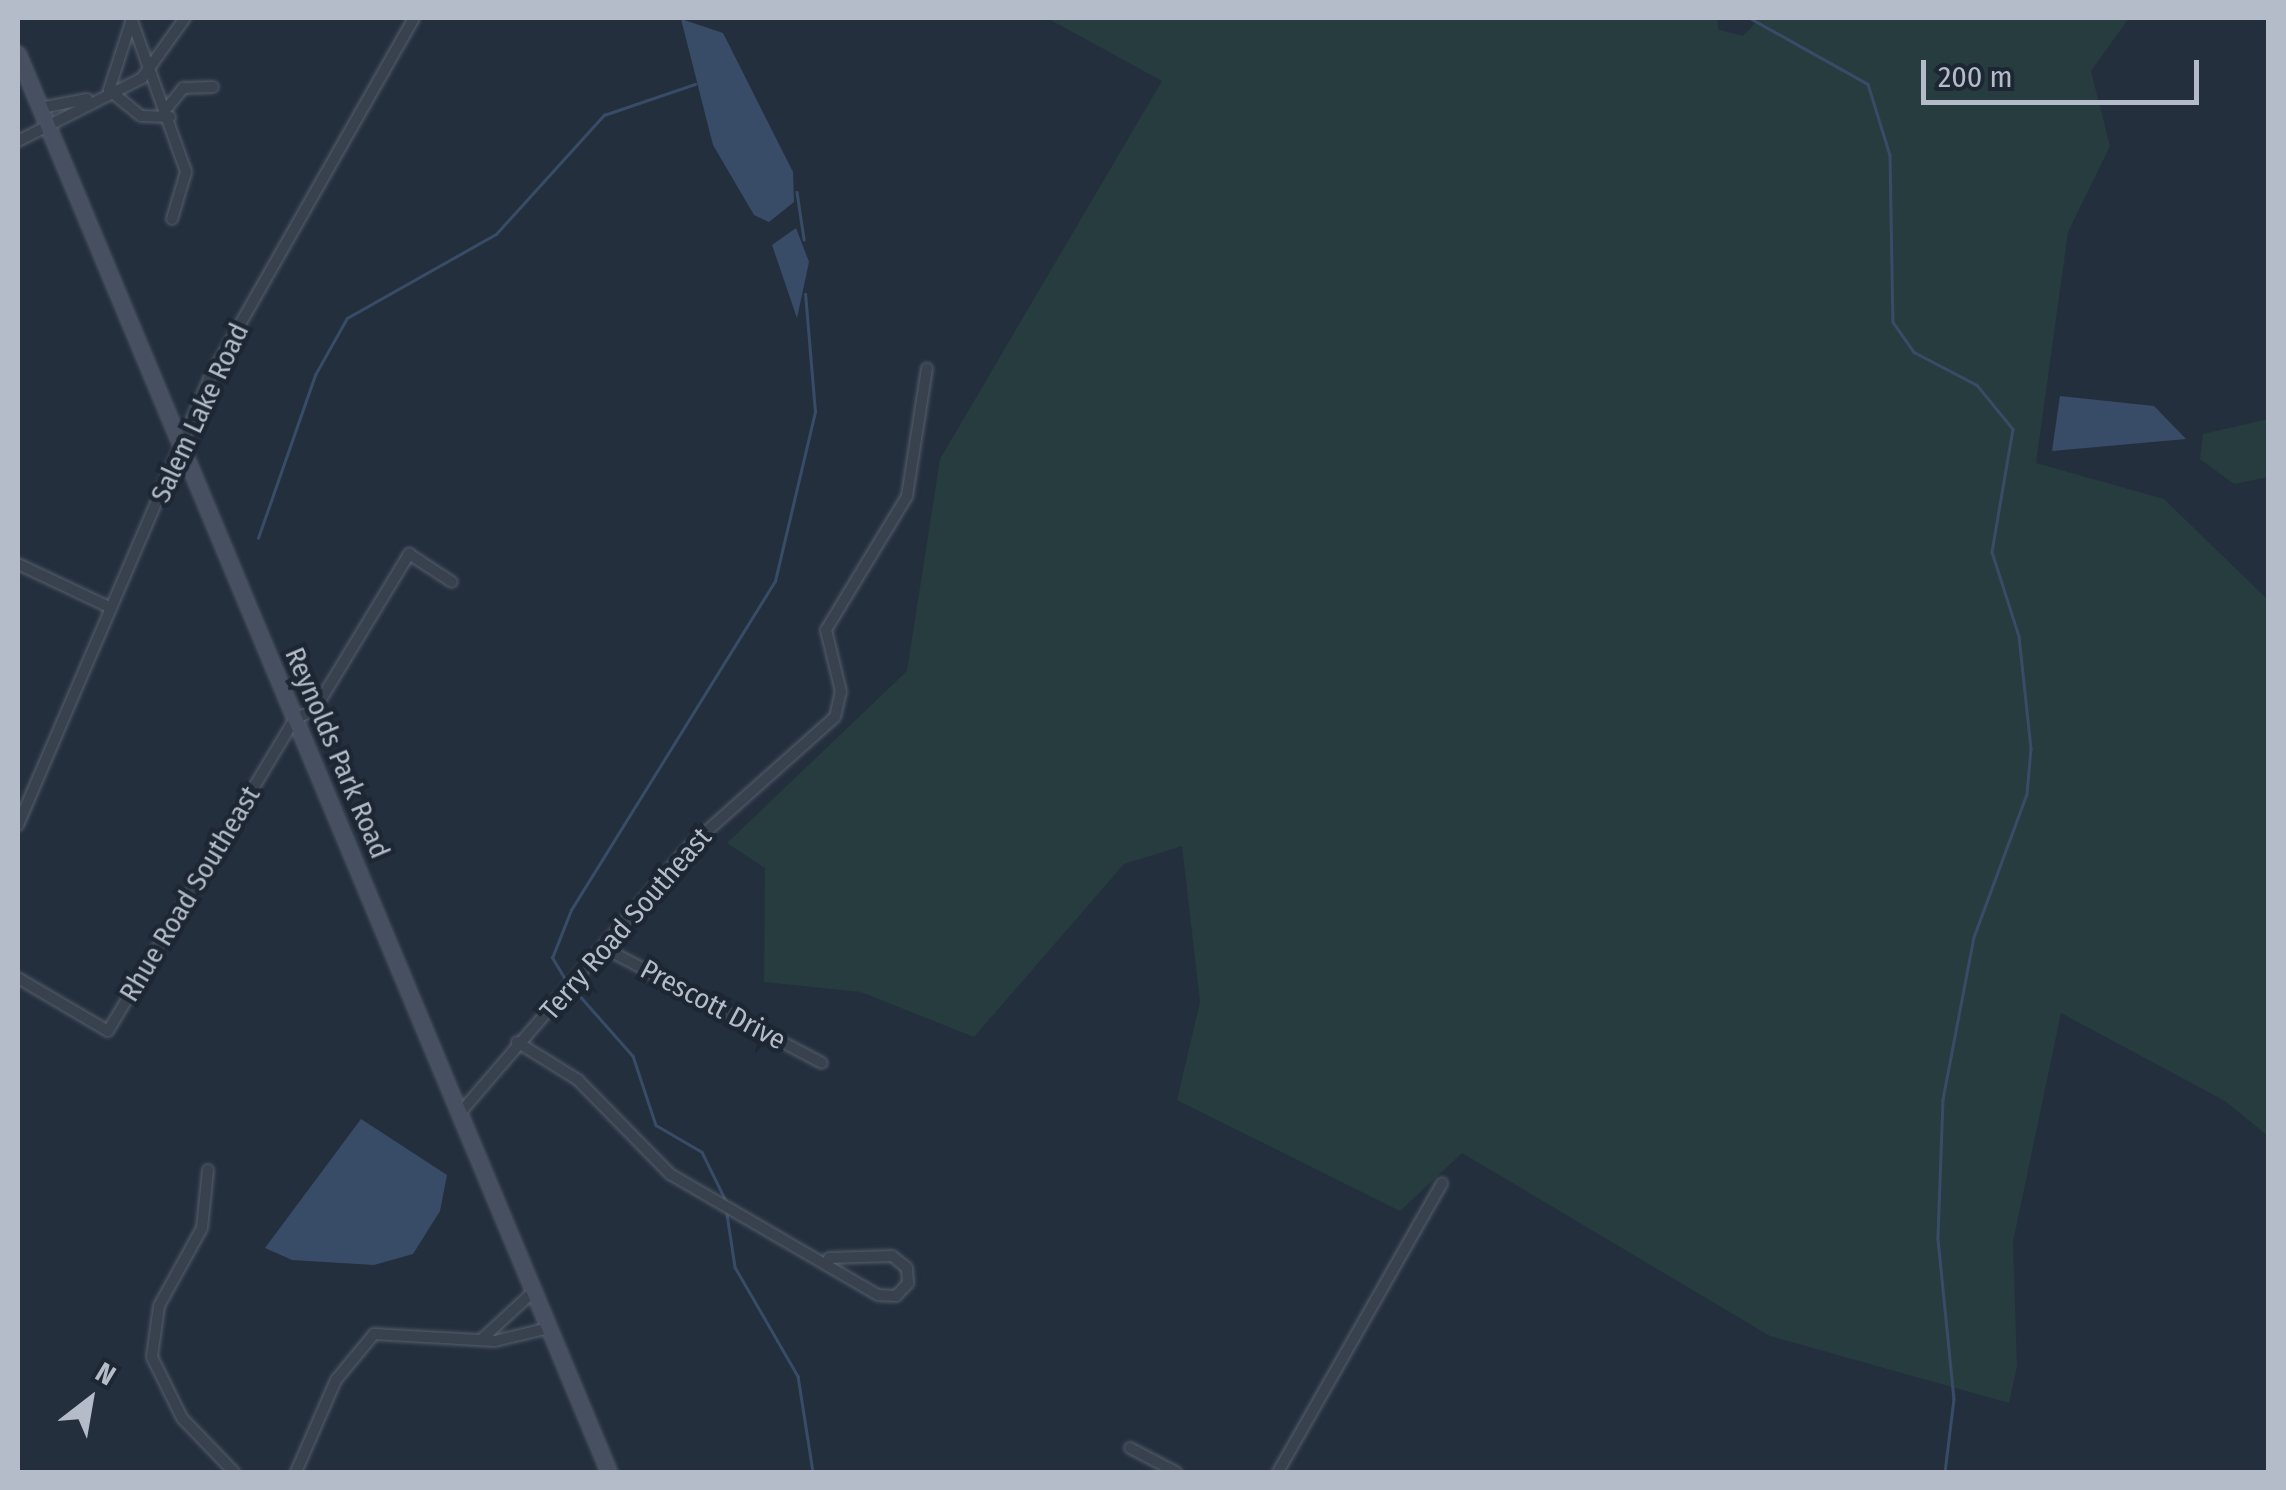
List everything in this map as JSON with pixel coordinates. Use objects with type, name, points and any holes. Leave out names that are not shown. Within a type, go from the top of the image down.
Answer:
[{"type":"main road","name":"Reynolds Park Road","points":[[18,54],[610,1472]]},
{"type":"street","points":[[131,18],[168,113],[186,179],[172,219]]},
{"type":"street","points":[[109,90],[131,18]]},
{"type":"street","points":[[18,141],[49,130],[93,98],[153,71],[185,18]]},
{"type":"street","name":"Salem Lake Road","points":[[18,825],[210,379],[414,18]]},
{"type":"street","points":[[168,113],[183,88],[213,88]]},
{"type":"street","points":[[109,90],[141,116],[168,113]]},
{"type":"street","points":[[40,108],[93,98]]},
{"type":"street","name":"Terry Road Southeast","points":[[460,1112],[689,847],[834,717],[841,692],[826,630],[907,496],[926,369]]},
{"type":"street","points":[[296,718],[314,711],[409,554],[452,582]]},
{"type":"street","points":[[18,564],[112,608]]},
{"type":"street","name":"Rhue Road Southeast","points":[[18,978],[108,1031],[296,718]]},
{"type":"street","name":"Prescott Drive","points":[[604,948],[822,1063]]},
{"type":"street","points":[[517,1042],[578,1080],[652,1162],[829,1258],[890,1297],[908,1284],[901,1260],[829,1258]]},
{"type":"street","points":[[208,1170],[202,1228],[159,1306],[152,1356],[182,1418],[234,1472]]},
{"type":"street","points":[[1278,1472],[1414,1240],[1442,1183]]},
{"type":"street","points":[[868,1282],[877,1258]]},
{"type":"street","points":[[482,1339],[534,1291]]},
{"type":"street","points":[[296,1472],[336,1380],[374,1334],[482,1339],[549,1328]]},
{"type":"street","points":[[1130,1448],[1176,1472]]},
{"type":"green space","points":[[1047,18],[1717,18],[1719,30],[1743,36],[1760,18],[2129,18],[2091,71],[2110,146],[2068,232],[2036,463],[2164,499],[2268,600],[2268,1136],[2225,1101],[2061,1013],[2013,1242],[2017,1366],[2009,1403],[1770,1336],[1462,1153],[1400,1211],[1177,1100],[1200,1002],[1182,846],[1124,864],[974,1037],[861,992],[764,982],[765,868],[727,843],[907,671],[940,459],[1162,81]]},
{"type":"green space","points":[[2268,419],[2268,477],[2234,484],[2200,459],[2203,434]]},
{"type":"water","points":[[681,19],[723,33],[793,172],[794,202],[769,222],[754,215],[713,145]]},
{"type":"water","points":[[796,228],[809,262],[797,318],[772,245]]},
{"type":"water","points":[[2060,396],[2154,406],[2186,439],[2052,451]]},
{"type":"water","points":[[361,1119],[447,1175],[440,1211],[413,1254],[374,1265],[292,1260],[265,1248]]},
{"type":"waterway","points":[[1750,18],[1868,84],[1890,155],[1893,322],[1914,352],[1977,385],[2013,429],[1992,552],[2019,636],[2031,749],[2027,794],[1974,937],[1943,1100],[1938,1239],[1954,1399],[1945,1472]]},
{"type":"waterway","points":[[258,538],[315,375],[347,318],[496,234],[604,115],[695,84]]},
{"type":"waterway","points":[[797,192],[804,239]]},
{"type":"waterway","points":[[566,981],[552,958],[571,910],[775,581],[815,412],[805,294]]},
{"type":"waterway","points":[[572,987],[633,1056],[656,1125],[702,1152],[726,1201]]},
{"type":"waterway","points":[[727,1214],[735,1267],[798,1376],[813,1472]]}]
